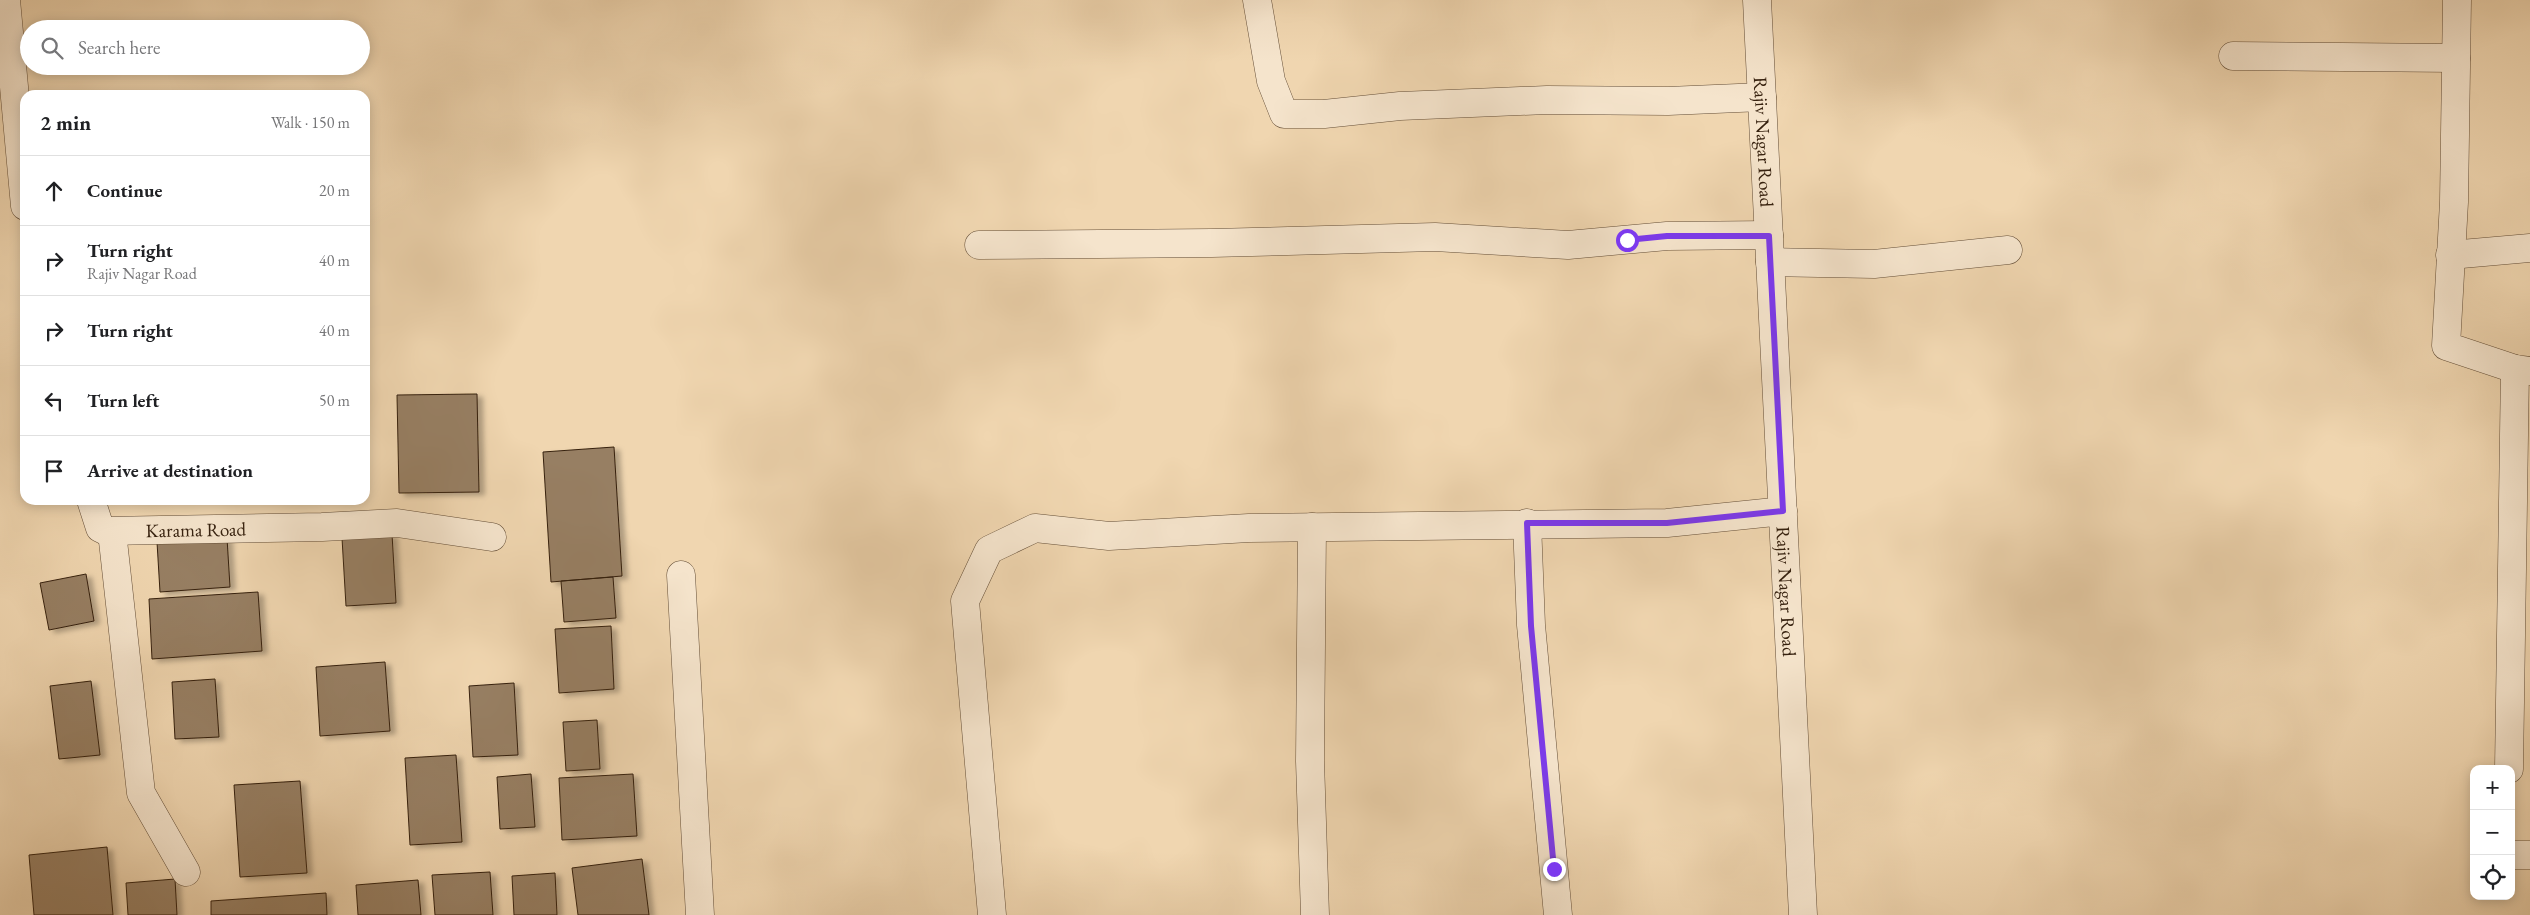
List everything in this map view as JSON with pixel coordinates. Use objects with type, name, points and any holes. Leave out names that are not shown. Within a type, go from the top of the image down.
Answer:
[{"type":"street","points":[[6,0],[20,152]]},
{"type":"street","points":[[1257,0],[1271,81],[1284,114],[1324,114],[1400,106],[1547,100],[1668,100],[1762,97]]},
{"type":"street","name":"Rajiv Nagar Road","points":[[1758,0],[1803,915]]},
{"type":"street","points":[[2457,0],[2446,346],[2523,370],[2509,765]]},
{"type":"street","points":[[2233,56],[2456,58]]},
{"type":"street","points":[[979,245],[1212,243],[1435,237],[1568,246],[1667,236],[1874,264],[2008,250]]},
{"type":"street","points":[[2450,255],[2530,248]]},
{"type":"street","points":[[93,505],[100,528],[112,532],[141,793],[186,872]]},
{"type":"street","points":[[992,915],[965,602],[989,550],[1035,528],[1109,536],[1250,528],[1527,523],[1667,523],[1783,511]]},
{"type":"street","name":"Karama Road","points":[[112,532],[322,527],[397,523],[492,537]]},
{"type":"street","points":[[1527,523],[1531,626],[1558,915]]},
{"type":"street","points":[[1312,527],[1310,761],[1315,915]]},
{"type":"street","points":[[682,575],[700,915]]},
{"type":"street","points":[[2515,855],[2530,855]]},
{"type":"building","points":[[477,394],[479,492],[399,493],[397,395]]},
{"type":"building","points":[[614,447],[622,576],[551,582],[543,452]]},
{"type":"building","points":[[392,534],[396,603],[346,606],[342,538]]},
{"type":"building","points":[[227,538],[230,587],[160,592],[157,542]]},
{"type":"building","points":[[86,574],[94,621],[49,630],[40,583]]},
{"type":"building","points":[[613,577],[616,618],[564,622],[561,581]]},
{"type":"building","points":[[258,592],[262,651],[152,659],[149,599]]},
{"type":"building","points":[[611,626],[614,689],[559,693],[555,629]]},
{"type":"building","points":[[385,662],[390,731],[320,736],[316,667]]},
{"type":"building","points":[[215,679],[219,737],[175,739],[172,682]]},
{"type":"building","points":[[91,681],[100,755],[59,759],[50,686]]},
{"type":"building","points":[[514,683],[518,755],[473,757],[469,686]]},
{"type":"building","points":[[597,720],[600,769],[566,771],[563,722]]},
{"type":"building","points":[[456,755],[462,842],[410,845],[405,758]]},
{"type":"building","points":[[531,774],[535,827],[500,829],[497,777]]},
{"type":"building","points":[[633,774],[637,836],[562,840],[559,778]]},
{"type":"building","points":[[300,781],[307,873],[240,877],[234,785]]},
{"type":"building","points":[[107,847],[113,915],[34,915],[29,855]]},
{"type":"building","points":[[642,859],[649,915],[578,915],[572,868]]},
{"type":"building","points":[[490,872],[493,915],[435,915],[432,875]]},
{"type":"building","points":[[555,873],[557,915],[514,915],[512,876]]},
{"type":"building","points":[[175,879],[177,915],[128,915],[126,883]]},
{"type":"building","points":[[418,880],[421,915],[358,915],[356,885]]},
{"type":"building","points":[[326,893],[327,915],[211,915],[211,901]]},
{"type":"route","points":[[1554,869],[1531,626],[1527,523],[1667,523],[1783,511],[1769,236],[1667,236],[1627,240]]}]
